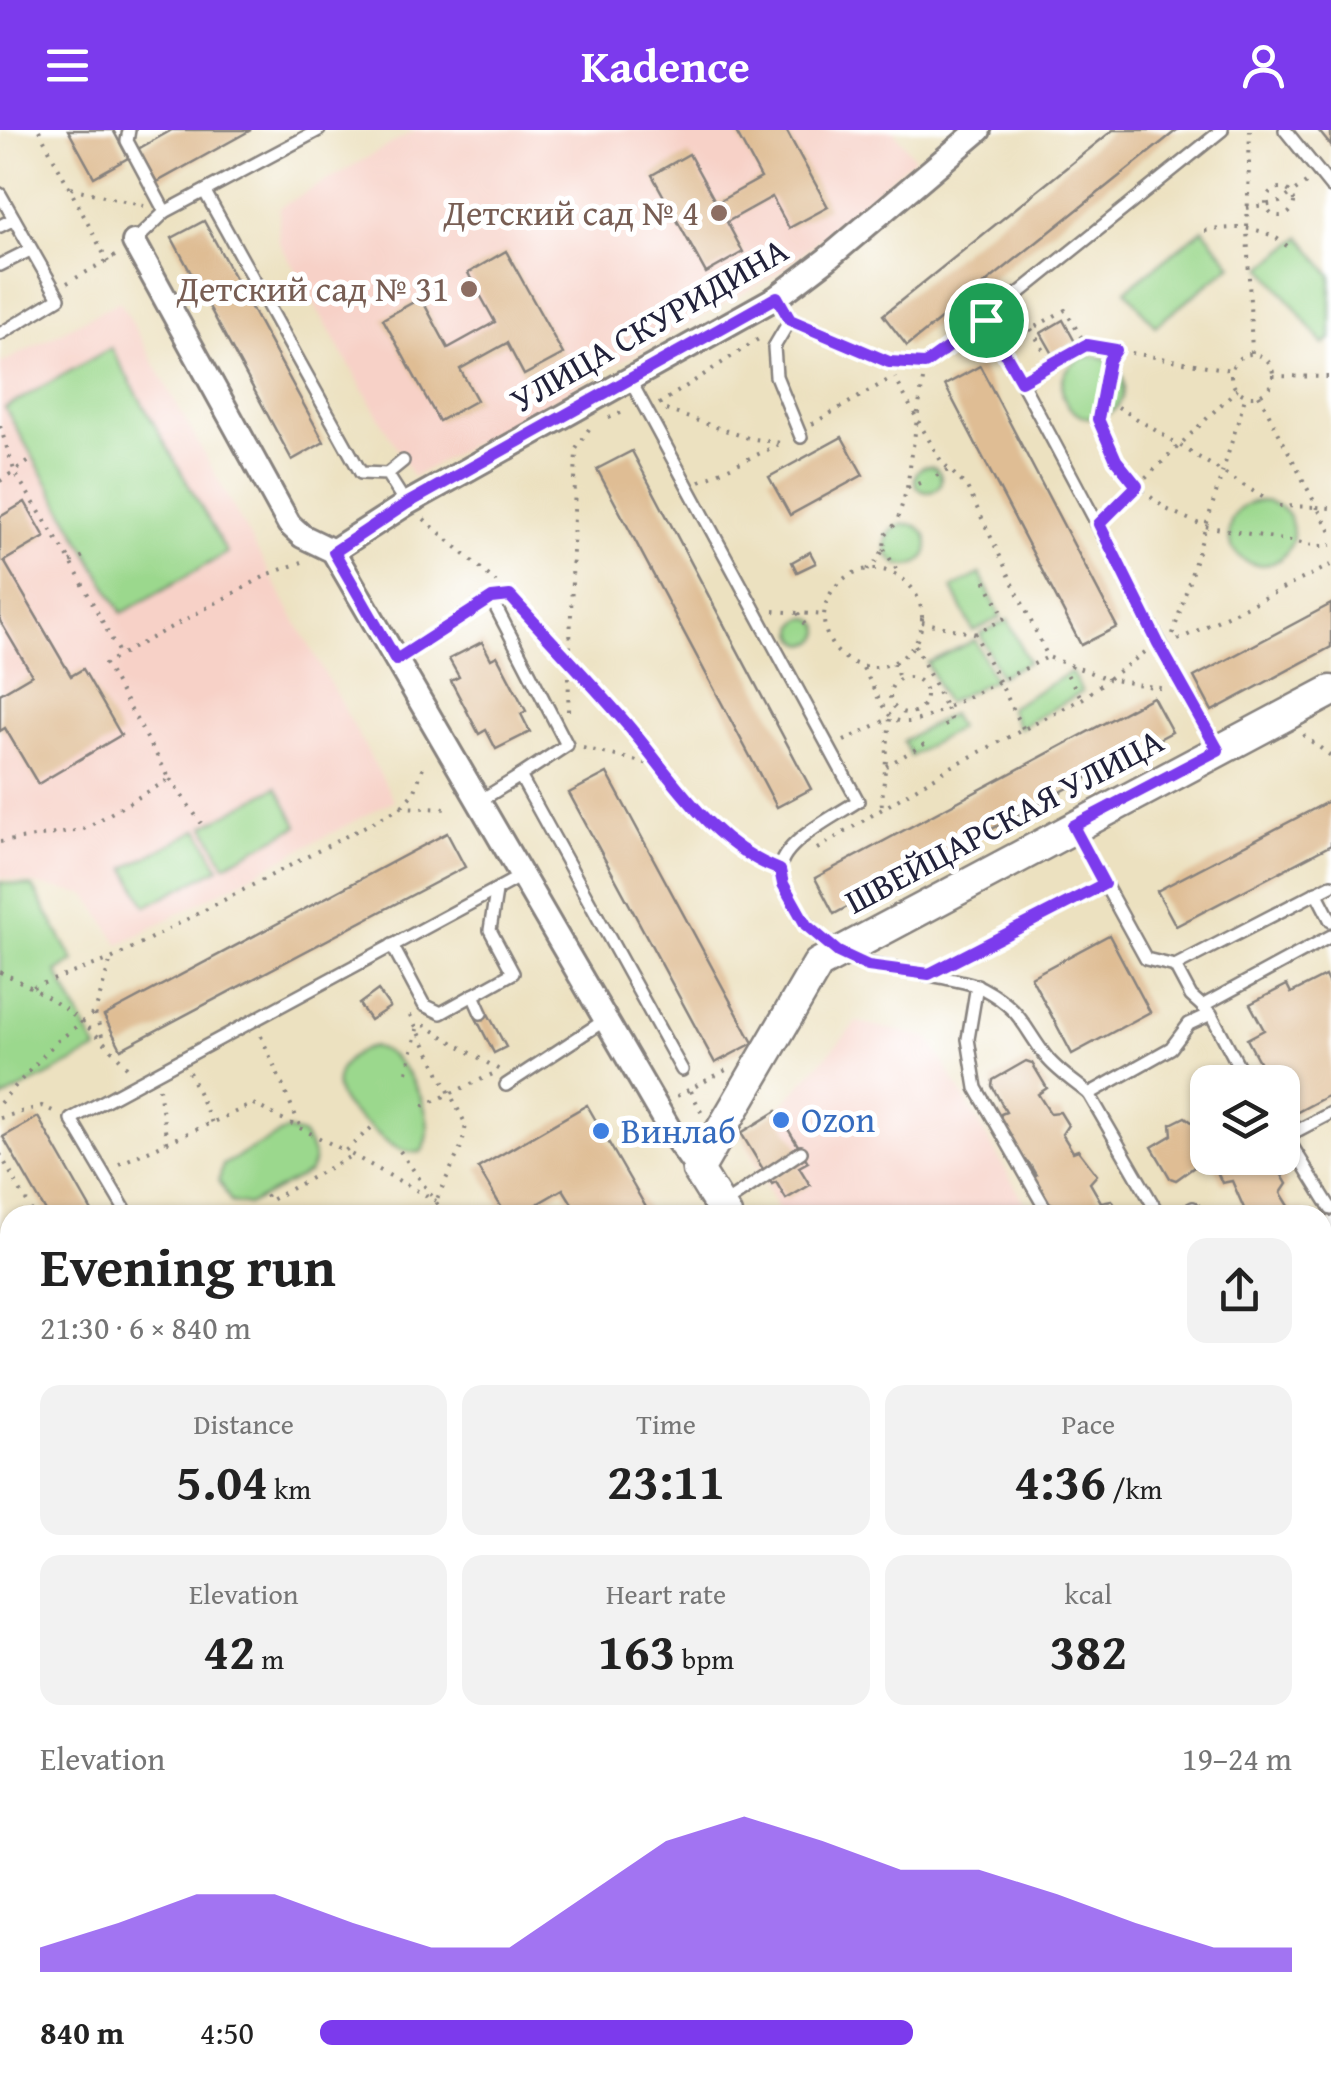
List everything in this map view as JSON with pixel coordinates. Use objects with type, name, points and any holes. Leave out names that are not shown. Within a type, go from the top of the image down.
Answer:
[{"type":"street","name":"УЛИЦА СКУРИДИНА","points":[[334,552],[406,504],[777,297],[979,130]]},
{"type":"street","points":[[134,242],[289,524],[302,536],[334,552],[671,1132],[720,1205]]},
{"type":"street","name":"ШВЕЙЦАРСКАЯ УЛИЦА","points":[[698,1170],[818,964],[1331,691]]},
{"type":"lane","points":[[130,130],[127,141],[165,212]]},
{"type":"lane","points":[[134,242],[165,212],[320,130]]},
{"type":"lane","points":[[777,297],[790,320],[854,350],[898,362],[925,364],[993,320],[1222,130]]},
{"type":"lane","points":[[1285,130],[1331,188]]},
{"type":"lane","points":[[205,192],[362,473],[387,474],[404,461]]},
{"type":"lane","points":[[0,194],[59,298],[0,334]]},
{"type":"lane","points":[[0,226],[14,219]]},
{"type":"lane","points":[[0,266],[30,250]]},
{"type":"lane","points":[[790,320],[774,347],[776,376],[802,437]]},
{"type":"lane","points":[[993,320],[1158,643],[1218,750]]},
{"type":"lane","points":[[630,380],[648,405],[858,802],[799,840],[783,857],[783,884],[806,925],[838,952],[868,966],[977,985],[1012,1005],[1050,1061],[1089,1094],[1153,1205]]},
{"type":"lane","points":[[387,474],[406,504]]},
{"type":"lane","points":[[396,660],[492,598],[567,745],[478,802]]},
{"type":"lane","points":[[520,776],[682,1070]]},
{"type":"lane","points":[[1073,826],[1146,959],[1175,966],[1331,884]]},
{"type":"lane","points":[[122,1205],[71,1118],[521,876]]},
{"type":"lane","points":[[929,974],[1104,884]]},
{"type":"lane","points":[[392,945],[424,1005],[440,1013],[513,973],[490,930],[496,892]]},
{"type":"lane","points":[[1316,892],[1331,921]]},
{"type":"lane","points":[[1089,1094],[1171,1048],[1189,1024],[1206,1010],[1331,936]]},
{"type":"lane","points":[[1175,966],[1190,996],[1206,1010],[1237,1065]]},
{"type":"lane","points":[[977,985],[968,1038],[976,1088],[1042,1205]]},
{"type":"lane","points":[[473,995],[480,1013]]},
{"type":"lane","points":[[506,1085],[606,1020]]},
{"type":"lane","points":[[1300,1126],[1331,1112]]},
{"type":"lane","points":[[730,1205],[801,1152]]},
{"type":"lane","points":[[1300,1158],[1329,1205]]},
{"type":"path","points":[[40,130],[108,262],[54,290]]},
{"type":"path","points":[[1250,130],[1252,353]]},
{"type":"path","points":[[1248,208],[1280,202],[1319,173]]},
{"type":"path","points":[[71,188],[165,212]]},
{"type":"path","points":[[1274,189],[1286,189],[1291,194],[1292,208],[1284,215],[1273,213],[1266,204],[1274,189]]},
{"type":"path","points":[[1205,231],[1248,228],[1270,232],[1288,247]]},
{"type":"path","points":[[993,320],[1031,329],[1065,310],[1086,345]]},
{"type":"path","points":[[1031,329],[1052,364]]},
{"type":"path","points":[[608,418],[648,405],[770,332]]},
{"type":"path","points":[[1021,381],[1086,345],[1230,370]]},
{"type":"path","points":[[1116,350],[1109,360],[1098,419],[1116,460],[1137,486],[1166,509],[1204,526],[1318,546],[1331,544]]},
{"type":"path","points":[[1252,353],[1268,360],[1273,376],[1271,384],[1258,395],[1246,395],[1236,389],[1230,370],[1238,358],[1252,353]]},
{"type":"path","points":[[898,362],[894,376],[941,461],[967,487],[1048,657],[1108,679],[1187,693]]},
{"type":"path","points":[[867,570],[884,549],[907,488],[925,364]]},
{"type":"path","points":[[1273,376],[1331,377]]},
{"type":"path","points":[[1099,524],[1236,389]]},
{"type":"path","points":[[1246,395],[1170,645],[1331,565]]},
{"type":"path","points":[[1258,395],[1331,532]]},
{"type":"path","points":[[648,405],[748,438],[781,443]]},
{"type":"path","points":[[1118,407],[1269,501]]},
{"type":"path","points":[[0,426],[15,473],[72,562],[120,655]]},
{"type":"path","points":[[591,426],[576,449],[567,745],[658,766]]},
{"type":"path","points":[[0,482],[34,458]]},
{"type":"path","points":[[900,468],[910,471]]},
{"type":"path","points":[[936,476],[949,470]]},
{"type":"path","points":[[907,488],[922,482]]},
{"type":"path","points":[[406,504],[510,596],[704,819],[738,848],[780,870]]},
{"type":"path","points":[[1279,506],[1331,508]]},
{"type":"path","points":[[884,549],[917,596],[922,622],[914,645],[893,663],[875,667],[862,666],[841,656],[826,631],[824,615],[829,597],[840,582],[867,570],[890,572],[902,579]]},
{"type":"path","points":[[201,823],[170,779],[106,664],[277,570],[334,552]]},
{"type":"path","points":[[72,562],[88,554]]},
{"type":"path","points":[[922,622],[975,634],[1005,618],[982,574]]},
{"type":"path","points":[[492,598],[510,596]]},
{"type":"path","points":[[754,610],[824,615]]},
{"type":"path","points":[[798,613],[805,625]]},
{"type":"path","points":[[817,630],[826,631]]},
{"type":"path","points":[[975,634],[1024,728]]},
{"type":"path","points":[[806,856],[951,767],[1082,700],[1158,643]]},
{"type":"path","points":[[914,645],[952,722],[941,728]]},
{"type":"path","points":[[862,666],[890,718],[899,723],[918,722],[1048,657]]},
{"type":"path","points":[[893,663],[900,680]]},
{"type":"path","points":[[1072,666],[1067,674],[1082,700]]},
{"type":"path","points":[[896,709],[890,693],[900,680],[909,678],[922,685]]},
{"type":"path","points":[[922,685],[931,680]]},
{"type":"path","points":[[912,712],[924,702],[922,685]]},
{"type":"path","points":[[881,811],[890,718],[896,709]]},
{"type":"path","points":[[896,709],[912,712],[918,722]]},
{"type":"path","points":[[828,749],[890,718]]},
{"type":"path","points":[[886,766],[928,742]]},
{"type":"path","points":[[34,987],[112,959],[402,806],[415,791],[423,768]]},
{"type":"path","points":[[0,842],[82,830],[170,779]]},
{"type":"path","points":[[402,806],[448,809]]},
{"type":"path","points":[[102,1037],[96,1012],[112,959]]},
{"type":"path","points":[[0,972],[34,987],[102,1037],[139,1082]]},
{"type":"path","points":[[402,1001],[464,1118],[465,1135],[436,1200]]},
{"type":"path","points":[[0,1103],[54,1044],[96,1012]]},
{"type":"path","points":[[411,1017],[500,1071],[520,1076]]},
{"type":"path","points":[[254,1020],[301,1128]]},
{"type":"path","points":[[407,1072],[417,1028]]},
{"type":"path","points":[[183,1058],[212,1123]]},
{"type":"path","points":[[665,1102],[734,1066]]},
{"type":"path","points":[[682,1070],[707,1127]]},
{"type":"path","points":[[423,1106],[500,1071]]},
{"type":"path","points":[[157,1078],[167,1143]]},
{"type":"path","points":[[117,1165],[253,1104],[436,1200]]},
{"type":"path","points":[[0,1118],[42,1106],[71,1118]]},
{"type":"path","points":[[345,1151],[371,1128]]},
{"type":"path","points":[[400,1151],[439,1205]]},
{"type":"path","points":[[0,1154],[28,1205]]},
{"type":"path","points":[[266,1196],[269,1201],[352,1156]]},
{"type":"shaded area","name":"Детский сад № 31","points":[[416,130],[893,130],[915,158],[778,274],[413,477],[278,240],[280,207]]},
{"type":"shaded area","points":[[120,301],[394,800],[119,945],[88,895],[0,877],[0,364]]},
{"type":"shaded area","points":[[857,1022],[929,1038],[1026,1205],[775,1205],[741,1133],[777,1111]]},
{"type":"green space","points":[[1203,229],[1232,265],[1155,326],[1126,290]]},
{"type":"green space","points":[[1301,237],[1331,275],[1331,339],[1324,345],[1263,267]]},
{"type":"green space","points":[[111,348],[227,553],[122,613],[5,408]]},
{"type":"green space","points":[[1093,356],[1115,365],[1124,387],[1115,409],[1093,418],[1071,409],[1062,387],[1071,365]]},
{"type":"green space","points":[[928,466],[937,470],[941,479],[937,488],[928,492],[919,488],[915,479],[919,470]]},
{"type":"green space","points":[[1261,501],[1284,510],[1293,533],[1284,556],[1261,565],[1238,556],[1229,533],[1238,510]]},
{"type":"green space","points":[[907,524],[922,530],[928,545],[922,560],[907,566],[892,560],[886,545],[892,530]]},
{"type":"green space","points":[[980,574],[1001,617],[973,631],[952,588]]},
{"type":"green space","points":[[808,618],[817,622],[821,631],[817,640],[808,644],[799,640],[795,631],[799,622]]},
{"type":"green space","points":[[1008,620],[1028,662],[1000,676],[980,634]]},
{"type":"green space","points":[[975,640],[994,679],[946,703],[927,663]]},
{"type":"green space","points":[[1071,672],[1082,692],[1019,728],[1009,708]]},
{"type":"green space","points":[[951,714],[958,728],[911,756],[903,741]]},
{"type":"green space","points":[[277,787],[298,826],[225,865],[205,826]]},
{"type":"green space","points":[[199,829],[219,868],[146,906],[126,868]]},
{"type":"green space","points":[[0,882],[33,887],[74,961],[57,972],[97,1050],[0,1100]]},
{"type":"green space","points":[[373,1047],[398,1062],[418,1091],[428,1125],[421,1152],[406,1151],[389,1143],[350,1111],[340,1097],[337,1080],[344,1064]]},
{"type":"green space","points":[[287,1130],[302,1134],[310,1148],[313,1162],[309,1172],[248,1205],[231,1202],[219,1180],[223,1165]]},
{"type":"building","points":[[68,130],[113,130],[128,158],[94,177]]},
{"type":"building","points":[[172,130],[251,130],[157,182],[138,149]]},
{"type":"building","points":[[735,130],[786,130],[828,207],[789,228],[772,197],[727,222],[743,252],[706,273],[652,175],[689,154],[716,203],[761,178]]},
{"type":"building","points":[[1113,130],[1177,130],[907,346],[883,315]]},
{"type":"building","points":[[1318,130],[1331,130],[1331,146]]},
{"type":"building","points":[[204,221],[324,442],[292,460],[172,238]]},
{"type":"building","points":[[506,251],[563,354],[524,375],[507,343],[460,369],[477,400],[439,421],[383,319],[421,298],[448,348],[495,322],[468,273]]},
{"type":"building","points":[[1063,320],[1075,342],[1053,354],[1041,333]]},
{"type":"building","points":[[980,366],[1117,627],[1081,645],[945,385]]},
{"type":"building","points":[[842,437],[863,475],[790,515],[769,477]]},
{"type":"building","points":[[632,451],[811,789],[777,807],[597,469]]},
{"type":"building","points":[[25,502],[45,537],[4,561],[71,676],[83,669],[121,735],[38,784],[5,728],[0,731],[0,694],[32,675],[0,621],[0,517]]},
{"type":"building","points":[[810,552],[816,563],[797,572],[792,562]]},
{"type":"building","points":[[1331,604],[1331,647],[1212,711],[1194,677]]},
{"type":"building","points":[[482,642],[491,659],[497,656],[526,711],[521,714],[530,732],[496,749],[486,730],[479,734],[451,681],[459,677],[449,659]]},
{"type":"building","points":[[1153,697],[1172,732],[834,914],[815,878]]},
{"type":"building","points":[[607,773],[753,1043],[715,1063],[569,793]]},
{"type":"building","points":[[1331,800],[1331,845],[1176,926],[1157,891]]},
{"type":"building","points":[[447,833],[465,867],[121,1049],[104,1016]]},
{"type":"building","points":[[1109,935],[1150,1012],[1072,1054],[1031,977]]},
{"type":"building","points":[[1325,976],[1331,988],[1331,1094],[1300,1111],[1300,1065],[1261,1065],[1247,1039],[1264,1030],[1250,1004],[1287,985],[1291,993]]},
{"type":"building","points":[[378,990],[390,1007],[370,1020],[359,1004]]},
{"type":"building","points":[[486,1010],[506,1047],[494,1053],[475,1016]]},
{"type":"building","points":[[1026,1061],[1032,1063],[1047,1088],[1038,1094],[1050,1113],[1060,1112],[1068,1125],[1062,1134],[1073,1152],[1078,1150],[1097,1175],[1090,1183],[1101,1202],[1112,1200],[1115,1205],[1048,1202],[1029,1163],[1024,1162],[1000,1120],[1006,1112],[992,1086],[993,1080]]},
{"type":"building","points":[[587,1105],[645,1205],[573,1205],[563,1189],[535,1205],[500,1205],[478,1168]]},
{"type":"building","points":[[777,1111],[808,1162],[799,1167],[810,1185],[786,1199],[776,1182],[772,1184],[741,1133]]},
{"type":"building","points":[[38,1117],[88,1205],[42,1205],[3,1137]]},
{"type":"building","points":[[1185,1117],[1190,1121],[1190,1170],[1176,1180],[1170,1178],[1152,1147],[1172,1135],[1171,1124]]},
{"type":"building","points":[[1218,1175],[1282,1175],[1287,1184],[1281,1193],[1288,1205],[1243,1205],[1232,1181],[1222,1183]]},
{"type":"place","name":"Детский сад № 4","points":[[719,213]]},
{"type":"place","name":"Детский сад № 31","points":[[469,289]]},
{"type":"place","name":"Ozon","points":[[781,1120]]},
{"type":"place","name":"Винлаб","points":[[601,1131]]},
{"type":"route","points":[[777,297],[790,320],[889,362],[925,364],[986,320],[1021,381],[1086,345],[1116,350],[1109,360],[1098,419],[1107,445],[1137,486],[1099,524],[1158,643],[1218,750],[1073,826],[1104,884],[929,974],[868,966],[838,952],[806,925],[783,884],[780,870],[738,848],[704,819],[627,725],[510,596],[492,598],[396,660],[334,552],[406,504],[777,297]]}]
